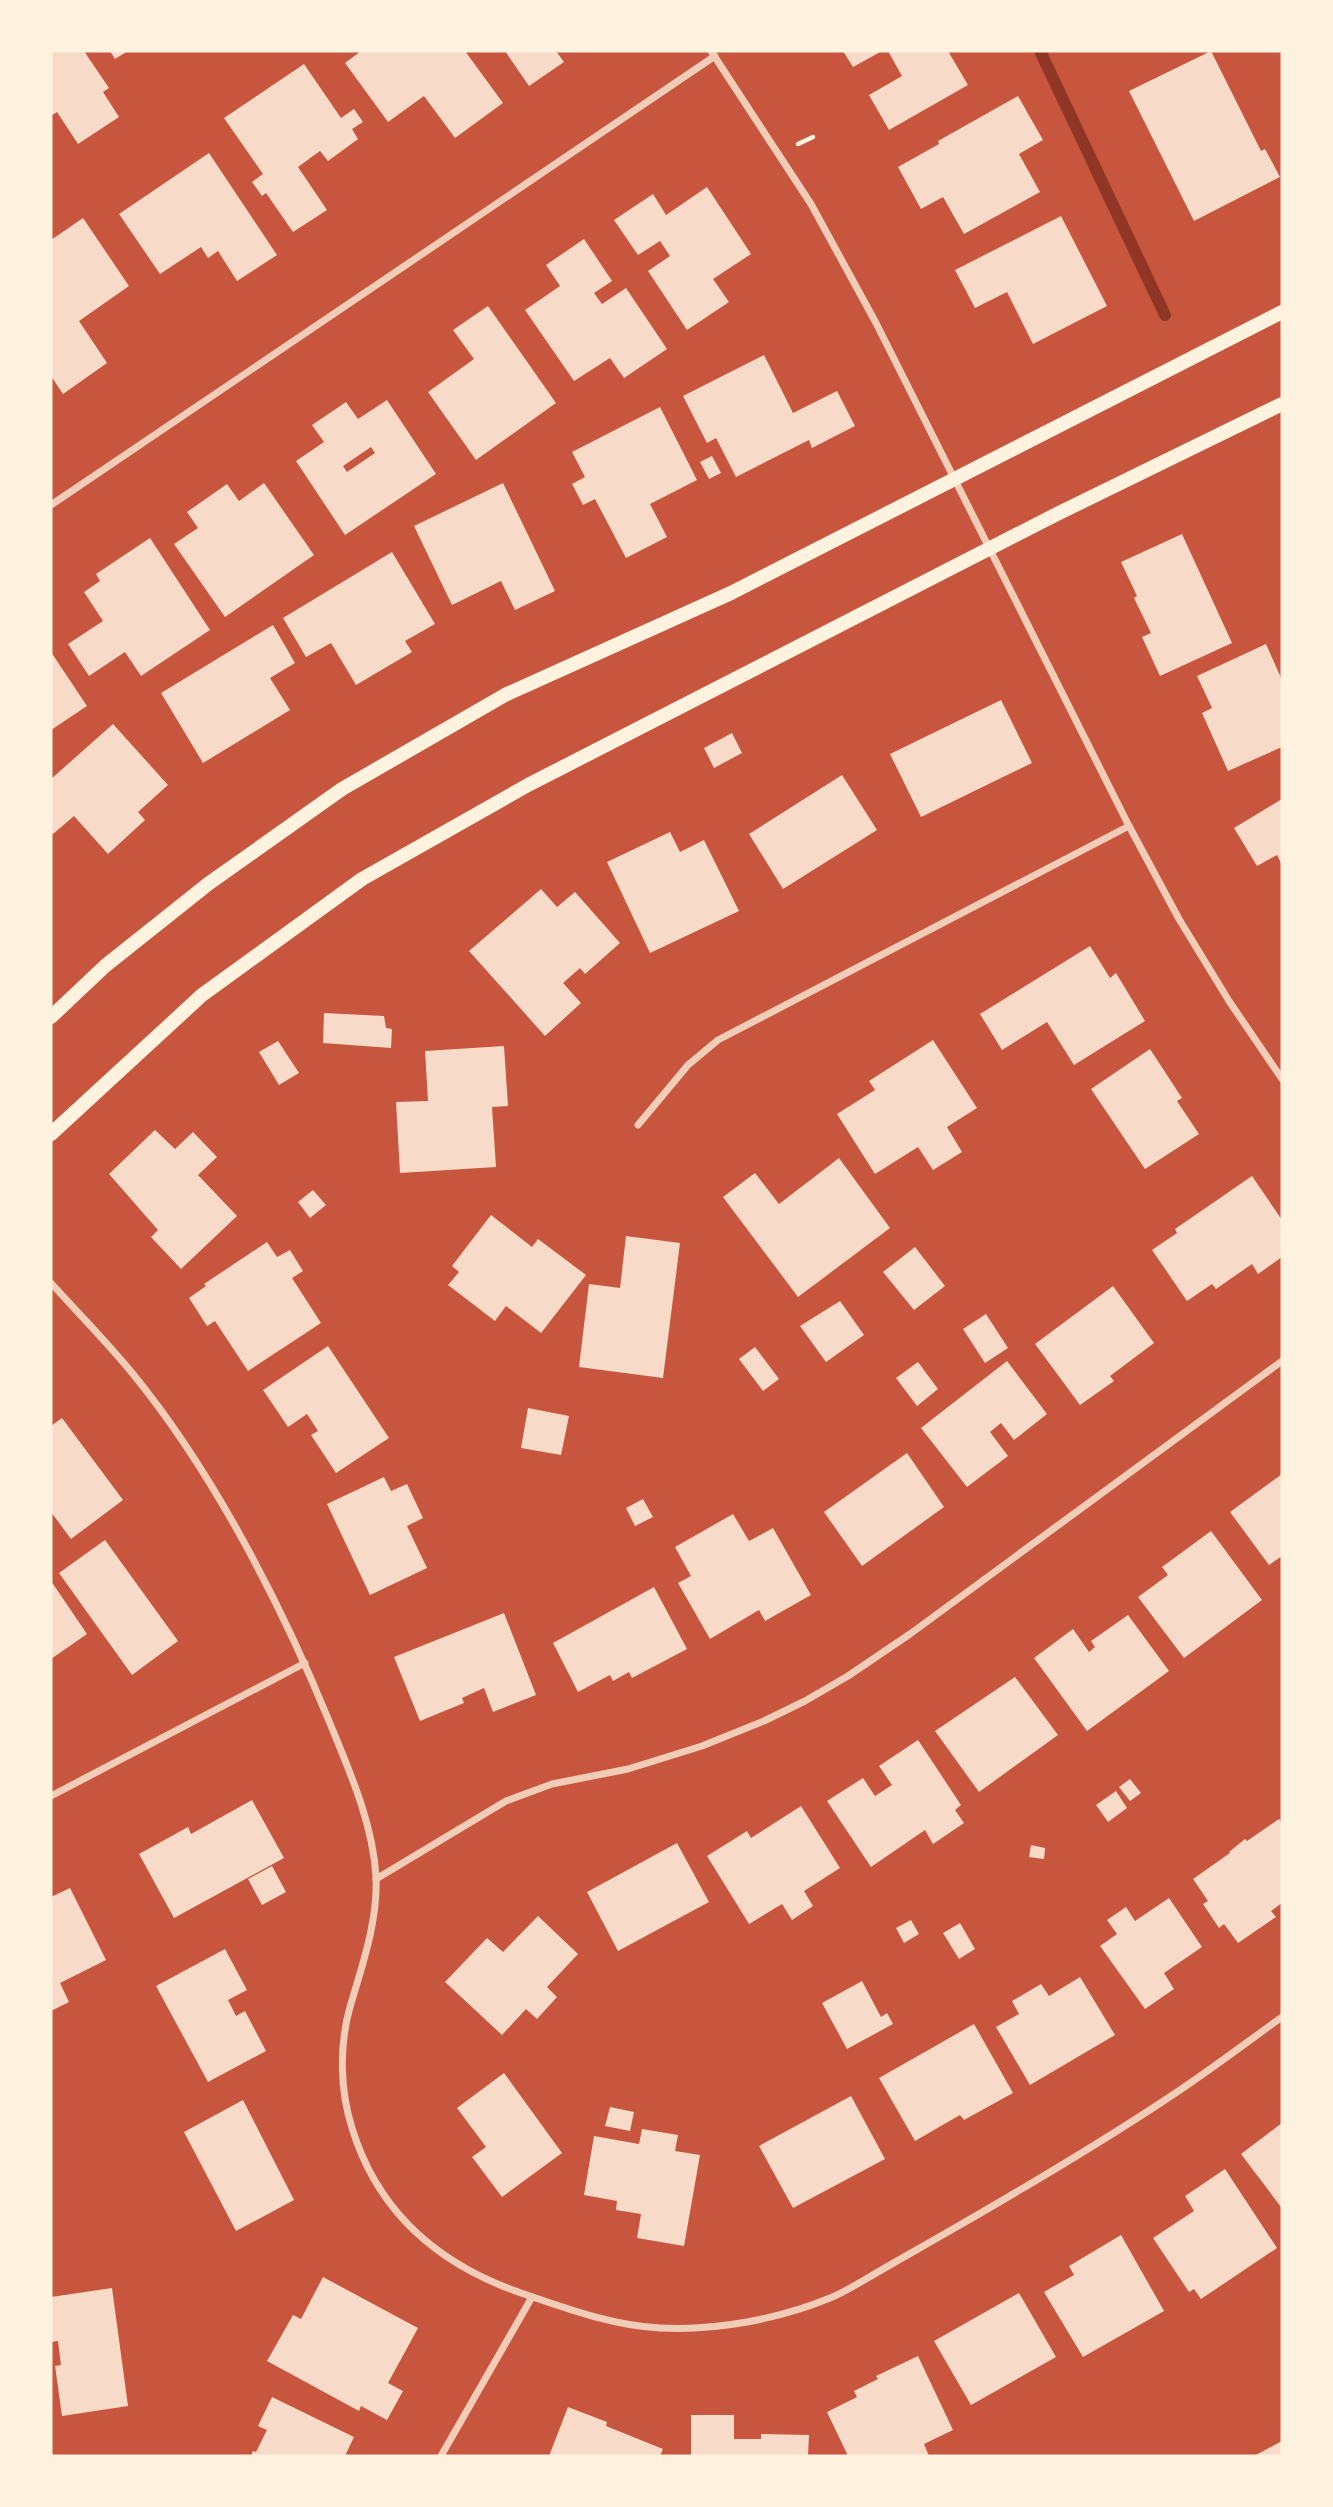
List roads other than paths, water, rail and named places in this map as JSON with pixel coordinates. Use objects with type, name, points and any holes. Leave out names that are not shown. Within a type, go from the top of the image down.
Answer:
[{"type":"main road","points":[[51,1017],[105,966],[197,892],[342,789],[505,695],[731,593],[1282,312]]},
{"type":"main road","points":[[51,1134],[202,995],[362,879],[528,785],[989,548],[1282,404]]},
{"type":"street","points":[[51,505],[713,53],[810,204],[876,323],[1129,826],[1179,919],[1229,1001],[1282,1079]]},
{"type":"street","points":[[638,1125],[688,1065],[718,1040],[1129,826]]},
{"type":"street","points":[[51,1283],[133,1374],[182,1440],[234,1526],[305,1664],[349,1770],[367,1824],[376,1879],[371,1927],[342,2049],[344,2093],[352,2131],[376,2183],[406,2223],[439,2253],[488,2281],[607,2320],[659,2328],[718,2326],[776,2315],[834,2297],[1037,2181],[1169,2098],[1282,2017]]},
{"type":"street","points":[[376,1879],[506,1801],[552,1784],[628,1769],[702,1746],[805,1701],[910,1634],[1282,1361]]},
{"type":"street","points":[[51,1796],[305,1664]]},
{"type":"street","points":[[441,2456],[532,2297]]},
{"type":"waterway","points":[[1040,51],[1165,315]]}]
